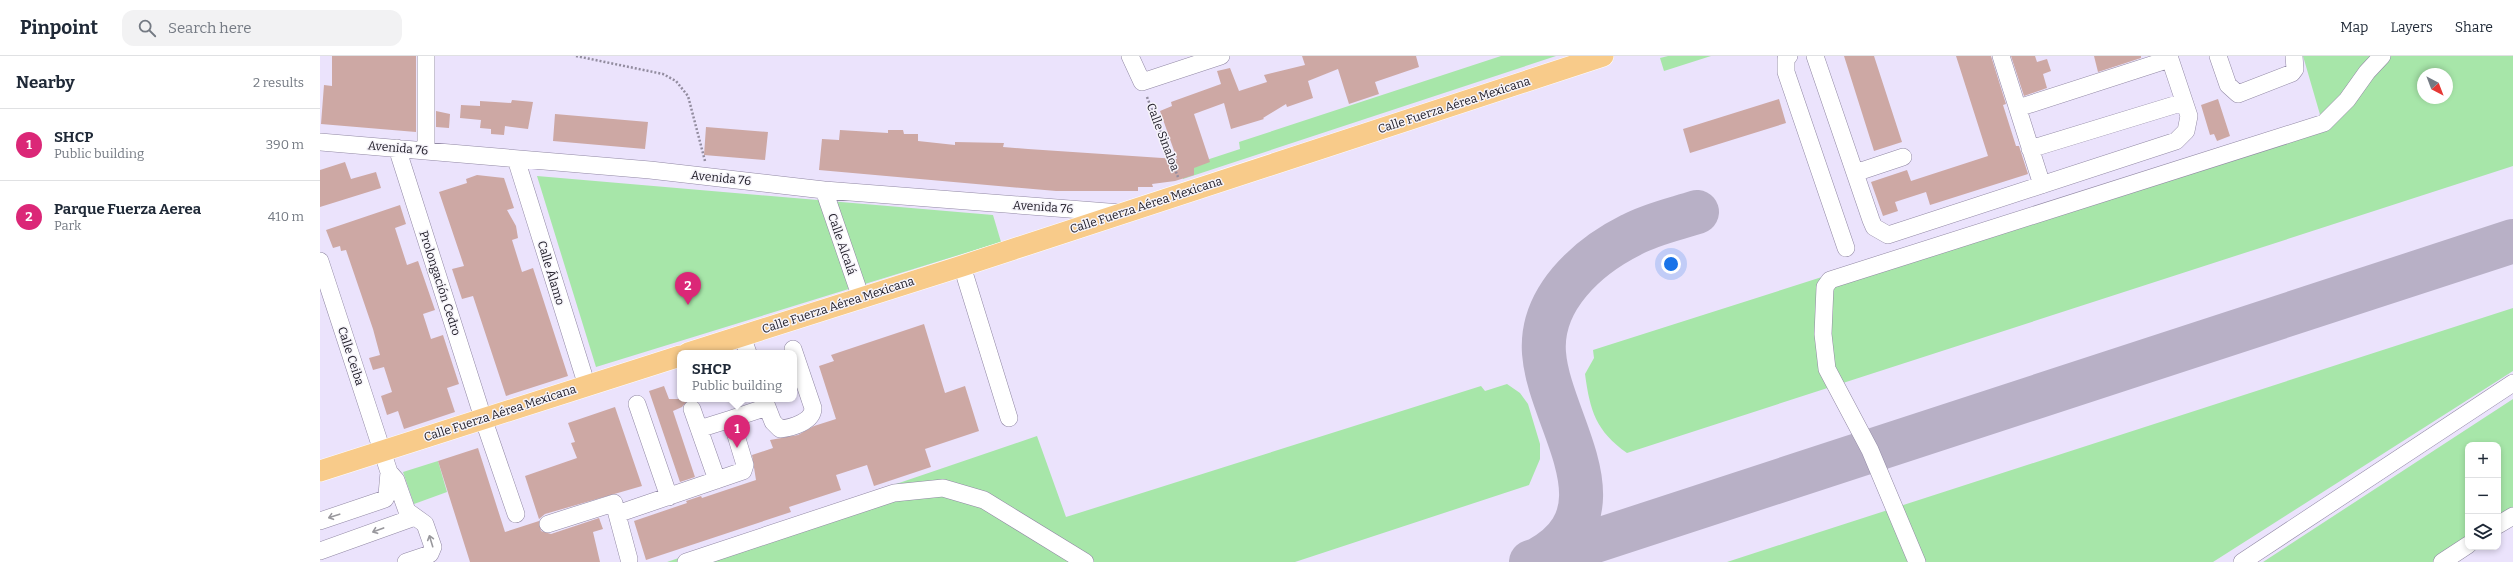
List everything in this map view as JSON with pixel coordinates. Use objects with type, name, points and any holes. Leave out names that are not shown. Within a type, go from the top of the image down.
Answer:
[{"type":"main road","name":"Calle Fuerza Aérea Mexicana","points":[[707,350],[745,344],[861,298],[1603,56]]},
{"type":"main road","name":"Calle Fuerza Aérea Mexicana","points":[[320,470],[677,357]]},
{"type":"street","points":[[426,56],[426,151]]},
{"type":"street","points":[[1130,56],[1142,82],[1221,56]]},
{"type":"street","points":[[1789,56],[1786,59],[1786,72],[1846,248]]},
{"type":"street","points":[[1815,56],[1870,220],[1874,227],[1888,235],[2176,140],[2186,131],[2189,116],[2170,57],[2150,60],[2018,108]]},
{"type":"street","points":[[2001,56],[2018,108],[2025,139],[2042,185]]},
{"type":"street","points":[[2218,56],[2228,85],[2238,94],[2292,73],[2295,68],[2294,56]]},
{"type":"street","points":[[1918,562],[1870,450],[1828,369],[1823,334],[1825,287],[1830,280],[2324,122],[2347,100],[2366,72],[2382,56]]},
{"type":"street","points":[[2025,139],[2184,102]]},
{"type":"street","name":"Avenida 76","points":[[320,142],[709,177],[824,190],[1121,213]]},
{"type":"street","name":"Prolongación Cedro","points":[[397,148],[483,418],[516,514]]},
{"type":"street","points":[[1855,174],[1903,157]]},
{"type":"street","name":"Calle Álamo","points":[[516,160],[587,386]]},
{"type":"street","name":"Calle Alcalá","points":[[824,190],[861,298]]},
{"type":"street","name":"Calle Ceiba","points":[[320,261],[389,472]]},
{"type":"street","points":[[962,266],[1009,418]]},
{"type":"street","points":[[699,429],[731,419],[765,403],[773,422],[780,429],[807,420],[812,415],[813,408],[797,361]]},
{"type":"street","points":[[2242,562],[2513,383]]},
{"type":"street","points":[[637,404],[669,497]]},
{"type":"street","points":[[692,409],[717,480]]},
{"type":"street","points":[[617,514],[741,472],[744,468],[731,419]]},
{"type":"street","points":[[389,472],[396,480],[407,511],[425,524],[433,550],[430,554],[406,562]]},
{"type":"street","points":[[320,521],[385,499],[387,495],[389,472]]},
{"type":"street","points":[[686,562],[894,493],[943,488],[984,500],[1085,562]]},
{"type":"street","points":[[548,524],[614,503],[629,559]]},
{"type":"street","points":[[2501,524],[2513,516]]},
{"type":"street","points":[[320,551],[415,517]]},
{"type":"street","points":[[2442,562],[2465,547]]},
{"type":"path","points":[[576,56],[663,74],[676,81],[688,96],[709,177]]},
{"type":"path","name":"Calle Sinaloa","points":[[1142,82],[1184,192]]},
{"type":"green space","points":[[1501,56],[1556,56],[1183,179],[1179,169],[1240,149],[1239,142]]},
{"type":"green space","points":[[1668,56],[1711,56],[1664,71],[1660,58]]},
{"type":"green space","points":[[2303,56],[2513,56],[2513,166],[1627,453],[1608,437],[1601,428],[1592,409],[1585,374],[1594,358],[1593,350],[2321,118]]},
{"type":"green space","points":[[537,176],[993,215],[1001,242],[596,367]]},
{"type":"green space","points":[[2513,308],[2513,371],[2213,562],[1727,562]]},
{"type":"green space","points":[[1507,384],[1520,393],[1528,404],[1540,444],[1540,459],[1529,485],[1295,562],[667,562],[1037,436],[1066,517],[1481,386],[1485,391]]},
{"type":"green space","points":[[2513,399],[2513,526],[2501,533],[2501,442],[2465,442],[2465,550],[2476,550],[2458,562],[2263,562]]},
{"type":"green space","points":[[438,461],[447,492],[414,504],[403,472]]},
{"type":"building","points":[[332,56],[416,56],[416,132],[321,124],[324,85],[332,86]]},
{"type":"building","points":[[1302,56],[1416,56],[1419,67],[1375,82],[1379,94],[1349,104],[1338,69],[1308,81],[1313,98],[1287,107],[1286,104],[1263,118],[1264,119],[1231,129],[1224,103],[1194,114],[1210,162],[1194,168],[1194,175],[1175,181],[1152,184],[1153,187],[1138,187],[1138,191],[1056,191],[819,170],[822,139],[839,140],[840,130],[888,133],[888,130],[903,130],[904,134],[918,134],[918,141],[955,145],[955,142],[1004,143],[1003,147],[1177,159],[1160,111],[1172,106],[1171,102],[1221,84],[1217,71],[1230,68],[1239,91],[1267,82],[1264,75],[1305,65]]},
{"type":"building","points":[[1844,56],[1874,56],[1902,142],[1874,151]]},
{"type":"building","points":[[1956,56],[1991,56],[2006,104],[2003,105],[2016,146],[2019,146],[2028,174],[1930,205],[1926,192],[1895,202],[1898,211],[1883,216],[1871,182],[1907,170],[1911,181],[1988,156]]},
{"type":"building","points":[[2011,56],[2035,56],[2037,62],[2047,59],[2051,71],[2043,74],[2047,88],[2024,96]]},
{"type":"building","points":[[2094,56],[2141,56],[2141,58],[2098,72]]},
{"type":"building","points":[[1779,99],[1786,123],[1690,153],[1683,129]]},
{"type":"building","points":[[2218,99],[2230,136],[2217,141],[2214,134],[2210,135],[2201,105]]},
{"type":"building","points":[[512,100],[533,102],[528,129],[505,126],[504,135],[491,134],[491,129],[480,128],[481,120],[460,118],[461,105],[480,106],[480,101],[511,103]]},
{"type":"building","points":[[436,111],[450,114],[449,128],[436,127]]},
{"type":"building","points":[[555,114],[648,122],[645,149],[553,141]]},
{"type":"building","points":[[706,127],[768,132],[765,160],[704,155]]},
{"type":"building","points":[[345,162],[351,179],[376,172],[381,188],[320,207],[320,170]]},
{"type":"building","points":[[477,175],[504,178],[514,208],[507,210],[516,226],[518,238],[512,240],[522,272],[533,268],[568,376],[506,396],[473,296],[462,299],[452,269],[464,266],[439,192],[467,183],[466,179]]},
{"type":"building","points":[[400,205],[406,224],[395,228],[407,265],[418,261],[435,310],[423,314],[431,339],[443,335],[459,384],[447,388],[455,412],[404,429],[398,411],[387,415],[381,396],[392,392],[384,367],[373,370],[369,358],[380,355],[373,329],[346,250],[341,251],[340,246],[333,248],[326,230]]},
{"type":"building","points":[[924,324],[945,393],[965,386],[979,431],[925,449],[931,467],[874,486],[867,465],[836,475],[841,490],[789,507],[791,512],[646,560],[634,521],[687,503],[686,501],[701,496],[702,498],[756,480],[752,455],[773,448],[770,440],[798,435],[814,426],[836,419],[819,366],[834,361],[831,355]]},
{"type":"building","points":[[664,386],[669,399],[677,399],[677,402],[686,402],[682,407],[673,411],[695,477],[680,482],[649,391]]},
{"type":"building","points":[[615,407],[642,486],[545,514],[539,519],[525,476],[577,458],[571,443],[575,442],[568,423]]},
{"type":"building","points":[[478,448],[505,532],[539,521],[541,531],[551,534],[599,518],[603,529],[593,532],[600,562],[470,562],[438,461]]},
{"type":"taxiway","points":[[1539,559],[1565,539],[1578,516],[1581,490],[1577,464],[1549,380],[1544,353],[1545,333],[1550,315],[1558,298],[1570,282],[1598,255],[1614,244],[1639,231],[1697,212]]},
{"type":"taxiway","points":[[1531,562],[2513,241]]},
{"type":"place","name":"Parque Fuerza Aerea","points":[[688,305]]},
{"type":"place","name":"SHCP","points":[[737,448]]}]
